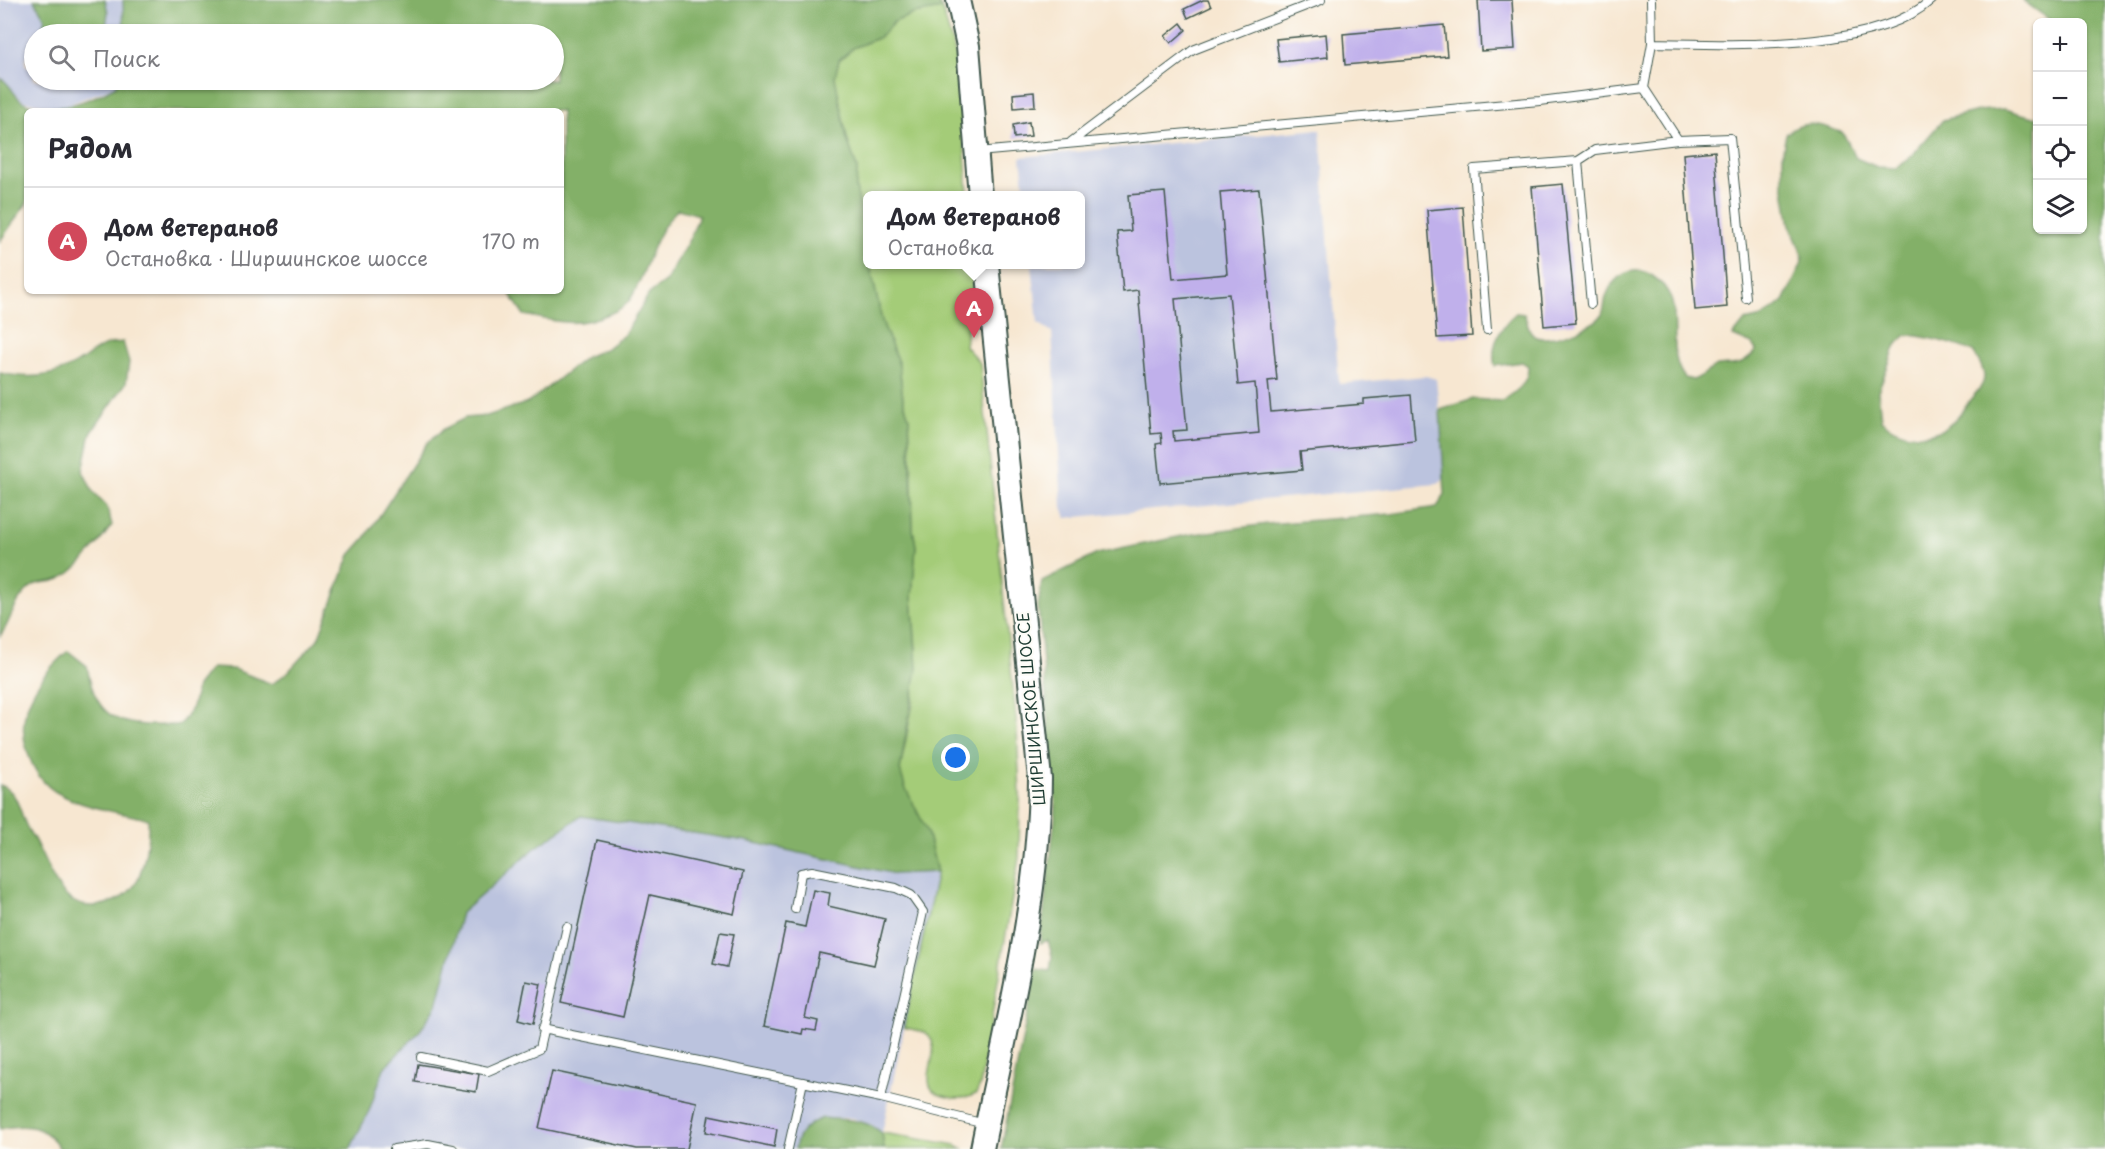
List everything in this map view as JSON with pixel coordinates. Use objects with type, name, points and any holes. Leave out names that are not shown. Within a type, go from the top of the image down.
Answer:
[{"type":"main road","points":[[958,0],[968,46],[980,191]]},
{"type":"main road","name":"ШИРШИНСКОЕ ШОССЕ","points":[[982,1149],[1034,881],[1039,834],[1040,779],[988,269]]},
{"type":"lane","points":[[1069,143],[1193,50],[1321,0]]},
{"type":"lane","points":[[1651,0],[1652,44],[1644,88],[1678,140]]},
{"type":"lane","points":[[1652,44],[1809,41],[1860,33],[1916,14],[1931,0]]},
{"type":"lane","points":[[976,152],[1540,101],[1644,88]]},
{"type":"lane","points":[[1487,330],[1474,168],[1578,160],[1595,150],[1678,140],[1730,138],[1746,298]]},
{"type":"lane","points":[[1578,160],[1591,304]]},
{"type":"lane","points":[[795,909],[801,873],[812,871],[896,888],[911,895],[923,912],[881,1098]]},
{"type":"lane","points":[[421,1058],[488,1071],[539,1049],[567,927]]},
{"type":"lane","points":[[542,1029],[881,1098],[987,1124]]},
{"type":"lane","points":[[788,1149],[803,1082]]},
{"type":"lane","points":[[394,1149],[428,1144],[453,1149]]},
{"type":"shaded area","points":[[0,0],[34,0],[45,18],[44,24],[24,24],[24,90],[106,90],[59,108],[23,101],[0,78]]},
{"type":"shaded area","points":[[105,0],[123,0],[124,24],[106,24],[108,12]]},
{"type":"shaded area","points":[[1320,129],[1339,384],[1426,376],[1436,379],[1446,477],[1437,484],[1066,518],[1062,507],[1052,332],[1038,323],[1032,269],[1085,269],[1085,191],[1025,191],[1021,157]]},
{"type":"shaded area","points":[[581,816],[746,841],[895,874],[937,872],[882,1133],[872,1125],[852,1118],[823,1118],[814,1121],[799,1135],[795,1149],[350,1149],[369,1111],[384,1068],[419,1032],[437,1005],[461,913],[534,849]]},
{"type":"green space","points":[[34,0],[105,0],[108,12],[106,24],[44,24],[45,18]]},
{"type":"green space","points":[[123,0],[937,0],[942,9],[913,14],[894,22],[880,37],[853,48],[839,60],[835,77],[847,139],[857,168],[856,188],[863,222],[863,269],[871,269],[882,321],[899,365],[903,399],[909,418],[913,530],[916,546],[912,598],[917,668],[900,770],[905,787],[927,831],[937,872],[895,874],[746,841],[581,816],[534,849],[461,913],[437,1005],[419,1032],[384,1068],[369,1111],[350,1149],[60,1149],[48,1135],[34,1128],[18,1126],[0,1129],[0,785],[14,796],[27,828],[62,892],[81,905],[94,906],[109,903],[131,890],[139,877],[147,842],[148,819],[78,802],[56,792],[41,778],[26,747],[24,725],[31,697],[41,680],[68,651],[87,666],[98,701],[107,712],[117,719],[144,725],[180,725],[192,707],[197,686],[211,668],[233,669],[272,684],[288,672],[318,639],[350,555],[365,538],[427,443],[444,429],[465,418],[487,416],[529,402],[586,357],[607,348],[625,334],[649,294],[666,281],[691,236],[699,215],[678,209],[668,220],[655,242],[629,301],[618,310],[597,318],[576,322],[524,315],[510,294],[564,294],[564,108],[44,108],[70,105],[108,90],[564,90],[564,24],[124,24]]},
{"type":"green space","points":[[2022,0],[2105,0],[2105,1149],[1001,1149],[1036,969],[1050,971],[1052,956],[1048,940],[1040,943],[1056,809],[1038,606],[1042,581],[1097,554],[1187,535],[1267,524],[1391,514],[1437,507],[1445,495],[1440,410],[1473,399],[1502,401],[1516,391],[1526,378],[1528,366],[1522,362],[1495,366],[1495,344],[1505,324],[1516,313],[1524,314],[1531,333],[1539,338],[1558,336],[1589,325],[1601,316],[1606,297],[1614,282],[1631,271],[1651,275],[1664,286],[1671,298],[1674,311],[1675,353],[1678,366],[1685,378],[1693,380],[1715,367],[1742,363],[1756,350],[1752,344],[1733,336],[1745,321],[1762,317],[1784,301],[1803,256],[1790,225],[1783,183],[1783,150],[1786,134],[1800,126],[1814,124],[1821,126],[1843,133],[1856,158],[1877,167],[1896,168],[1908,160],[1943,120],[1978,111],[2004,109],[2033,117],[2033,234],[2087,234],[2087,18],[2047,18]],"holes":[[[1906,335],[1940,341],[1973,352],[1984,374],[1981,387],[1955,419],[1937,432],[1911,434],[1887,425],[1881,420],[1878,391],[1896,345]]]},
{"type":"green space","points":[[942,9],[959,66],[968,191],[863,191],[863,227],[856,188],[857,168],[847,139],[834,77],[839,60],[853,48],[880,37],[894,22],[913,14]]},
{"type":"green space","points":[[0,78],[22,101],[44,108],[24,108],[24,207],[0,241]]},
{"type":"green space","points":[[871,269],[972,269],[973,281],[965,346],[980,363],[1017,729],[1020,794],[1019,858],[980,1086],[976,1094],[962,1098],[936,1093],[930,1087],[932,1041],[925,1033],[904,1027],[937,872],[927,831],[905,787],[900,770],[913,703],[916,649],[912,598],[916,546],[913,530],[909,418],[903,399],[899,365],[882,321]]},
{"type":"green space","points":[[123,342],[129,362],[126,383],[91,433],[83,471],[93,492],[107,507],[112,525],[74,570],[60,579],[37,584],[28,589],[16,605],[0,636],[0,373],[34,376],[55,373],[103,347]]},
{"type":"green space","points":[[823,1118],[868,1124],[882,1133],[884,1149],[795,1149],[804,1129]]},
{"type":"green space","points":[[882,1133],[956,1145],[964,1149],[884,1149]]},
{"type":"building","points":[[1208,0],[1211,7],[1188,18],[1184,9]]},
{"type":"building","points":[[1478,0],[1512,0],[1515,49],[1481,51]]},
{"type":"building","points":[[1181,23],[1186,30],[1171,43],[1165,36]]},
{"type":"building","points":[[1444,25],[1447,56],[1345,65],[1343,34]]},
{"type":"building","points":[[1326,34],[1328,57],[1279,62],[1276,39]]},
{"type":"building","points":[[1034,92],[1035,106],[1014,108],[1013,94]]},
{"type":"building","points":[[1029,122],[1031,136],[1014,138],[1013,125]]},
{"type":"building","points":[[1715,151],[1727,307],[1695,310],[1683,154]]},
{"type":"building","points":[[1563,184],[1576,323],[1544,326],[1532,187]]},
{"type":"building","points":[[1259,189],[1277,380],[1268,381],[1271,412],[1364,404],[1364,399],[1411,395],[1415,441],[1300,452],[1302,470],[1160,483],[1156,444],[1162,443],[1161,433],[1151,434],[1138,290],[1123,292],[1117,232],[1131,231],[1128,195],[1165,192],[1173,279],[1227,274],[1220,192]],"holes":[[[1229,294],[1238,385],[1255,383],[1259,433],[1174,441],[1173,431],[1187,430],[1175,299]]]},
{"type":"building","points":[[1463,207],[1472,336],[1437,338],[1427,210]]},
{"type":"building","points":[[597,840],[743,872],[734,914],[650,895],[623,1017],[561,1003]]},
{"type":"building","points":[[813,890],[830,893],[828,906],[885,919],[874,965],[819,953],[805,1018],[818,1021],[816,1031],[803,1029],[802,1034],[764,1026],[786,923],[805,927]]},
{"type":"building","points":[[720,932],[734,934],[727,967],[713,964]]},
{"type":"building","points":[[526,981],[541,984],[533,1024],[518,1020]]},
{"type":"building","points":[[418,1064],[479,1074],[476,1092],[415,1082]]},
{"type":"building","points":[[552,1071],[697,1102],[687,1149],[637,1149],[539,1128]]},
{"type":"building","points":[[709,1115],[777,1129],[774,1147],[706,1132]]},
{"type":"place","name":"Дом ветеранов","points":[[974,338]]}]
